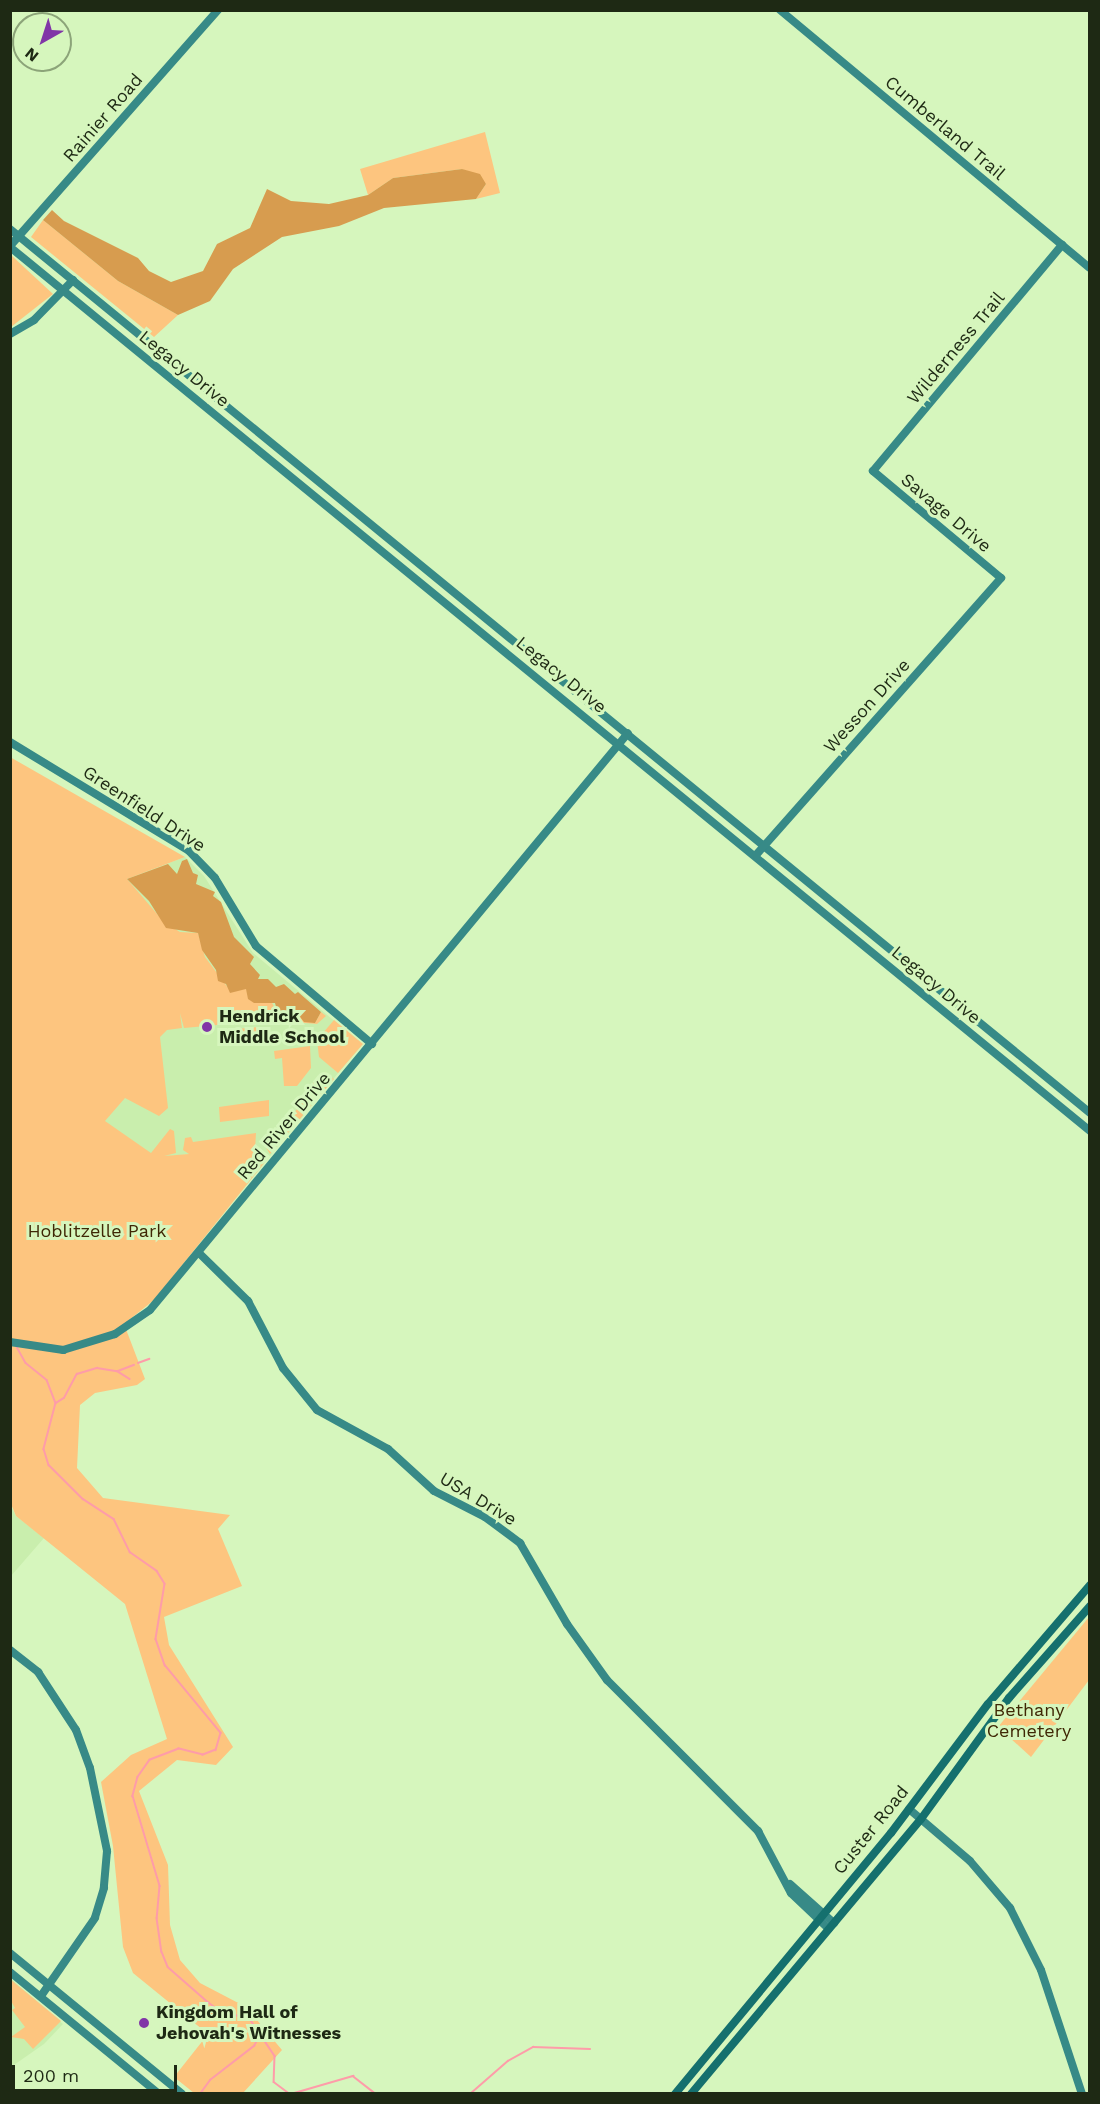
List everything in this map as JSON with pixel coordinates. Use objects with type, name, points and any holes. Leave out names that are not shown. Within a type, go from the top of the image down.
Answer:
[{"type":"main road","name":"Custer Road","points":[[675,2094],[909,1809],[975,1721],[1089,1585]]},
{"type":"main road","name":"Custer Road","points":[[692,2094],[921,1819],[1009,1698],[1089,1606]]},
{"type":"street","name":"Rainier Road","points":[[10,246],[218,10]]},
{"type":"street","name":"Cumberland Trail","points":[[780,10],[1089,268]]},
{"type":"street","name":"Legacy Drive","points":[[10,230],[628,733],[1089,1113]]},
{"type":"street","name":"Wilderness Trail","points":[[873,471],[1062,245]]},
{"type":"street","name":"Legacy Drive","points":[[10,246],[620,742],[1089,1131]]},
{"type":"street","points":[[10,334],[34,320],[73,280]]},
{"type":"street","name":"Savage Drive","points":[[873,471],[1001,578]]},
{"type":"street","name":"Wesson Drive","points":[[756,855],[1001,578]]},
{"type":"street","name":"Red River Drive","points":[[10,1342],[41,1348],[72,1348],[123,1329],[150,1310],[628,733]]},
{"type":"street","name":"Greenfield Drive","points":[[10,742],[189,851],[215,878],[256,946],[372,1044]]},
{"type":"street","name":"USA Drive","points":[[199,1253],[248,1301],[283,1368],[317,1410],[388,1449],[434,1491],[485,1517],[520,1543],[567,1624],[607,1680],[758,1831],[787,1881],[821,1918],[832,1926]]},
{"type":"street","points":[[10,1650],[38,1672],[76,1730],[90,1768],[107,1851],[104,1888],[95,1918],[41,1996]]},
{"type":"street","points":[[909,1809],[970,1861],[1010,1908],[1041,1970],[1082,2094]]},
{"type":"street","points":[[10,1953],[181,2092]]},
{"type":"street","points":[[10,1972],[159,2094]]},
{"type":"shaded area","points":[[462,169],[480,174],[486,184],[476,199],[384,208],[339,226],[282,237],[233,269],[210,301],[178,315],[118,281],[43,220],[52,210],[64,221],[138,258],[149,271],[171,282],[203,271],[217,244],[250,228],[267,189],[291,201],[329,204],[368,195],[393,178]]},
{"type":"shaded area","name":"Hendrick Middle School","points":[[185,857],[204,876],[253,953],[362,1044],[244,1188],[212,1162],[192,1154],[148,1158],[97,1124],[127,879]]},
{"type":"shaded area","points":[[187,859],[193,873],[198,875],[196,884],[215,892],[213,896],[221,902],[234,937],[254,957],[250,964],[260,975],[258,979],[268,979],[276,987],[284,984],[295,994],[298,992],[321,1012],[315,1023],[304,1022],[297,1013],[279,1017],[275,1003],[254,1003],[248,999],[246,989],[230,993],[226,984],[218,981],[216,970],[202,950],[198,933],[166,928],[149,901],[127,879],[168,864],[177,874],[182,861]]},
{"type":"shaded area","points":[[10,1504],[16,1516],[44,1538],[11,1576]]},
{"type":"shaded area","points":[[10,1978],[63,2024],[44,2044],[11,2067]]},
{"type":"green space","points":[[485,132],[500,193],[476,199],[486,184],[462,169],[393,178],[368,195],[360,169]]},
{"type":"green space","points":[[43,220],[118,281],[178,315],[154,337],[31,237]]},
{"type":"green space","points":[[11,255],[53,294],[11,327]]},
{"type":"green space","name":"Hoblitzelle Park","points":[[10,757],[185,857],[127,879],[164,922],[180,932],[198,933],[205,957],[229,989],[246,989],[264,1001],[271,1001],[279,1016],[298,1013],[315,1023],[321,1012],[326,1016],[317,1024],[272,1020],[184,1028],[180,1013],[182,1028],[167,1030],[160,1037],[168,1108],[159,1116],[125,1098],[105,1121],[151,1153],[170,1129],[174,1131],[176,1153],[164,1156],[189,1154],[183,1150],[185,1138],[191,1137],[193,1142],[256,1133],[255,1150],[265,1162],[154,1300],[124,1324],[145,1379],[137,1385],[95,1393],[80,1405],[77,1468],[103,1498],[230,1515],[218,1529],[242,1586],[164,1617],[169,1645],[233,1747],[216,1765],[177,1760],[139,1791],[168,1865],[170,1925],[180,1960],[200,1983],[246,2007],[282,2050],[243,2093],[194,2093],[174,2077],[208,2034],[133,1973],[123,1947],[113,1846],[101,1782],[131,1755],[167,1739],[125,1604],[16,1516],[11,1504]]},
{"type":"green space","points":[[334,1020],[363,1044],[338,1073],[319,1057],[317,1040]]},
{"type":"green space","points":[[259,1027],[260,1041],[227,1045],[226,1030]]},
{"type":"green space","points":[[310,1046],[311,1068],[297,1086],[284,1086],[282,1058],[275,1059],[274,1051]]},
{"type":"green space","points":[[325,1072],[334,1079],[270,1154],[263,1143],[274,1130],[275,1136],[311,1092],[311,1085]]},
{"type":"green space","points":[[269,1100],[269,1116],[220,1122],[219,1107]]},
{"type":"green space","name":"Bethany Cemetery","points":[[1089,1617],[1089,1680],[1031,1757],[998,1727]]},
{"type":"green space","points":[[10,1979],[61,2021],[33,2049],[24,2039],[11,2037],[25,2027],[12,2010],[15,2008],[11,2001]]},
{"type":"waterway","points":[[17,1347],[26,1363],[47,1380],[56,1403],[44,1449],[49,1465],[83,1499],[114,1519],[130,1552],[157,1571],[165,1584],[156,1639],[165,1665],[221,1733],[216,1750],[203,1755],[179,1749],[150,1760],[138,1777],[133,1796],[160,1886],[157,1918],[162,1952],[168,1967],[208,2002],[220,2011],[250,2019],[275,2056],[274,2082],[290,2094]]},
{"type":"waterway","points":[[138,1363],[149,1359]]},
{"type":"waterway","points":[[118,1371],[134,1365]]},
{"type":"waterway","points":[[56,1403],[64,1398],[77,1374],[97,1368],[117,1371],[130,1379]]},
{"type":"waterway","points":[[200,2094],[210,2080],[254,2046],[259,2037]]},
{"type":"waterway","points":[[470,2094],[508,2061],[533,2047],[590,2049]]},
{"type":"waterway","points":[[291,2094],[353,2076],[376,2094]]},
{"type":"place","name":"Hendrick Middle School","points":[[207,1027]]},
{"type":"place","name":"Kingdom Hall of Jehovah's Witnesses","points":[[144,2023]]}]
